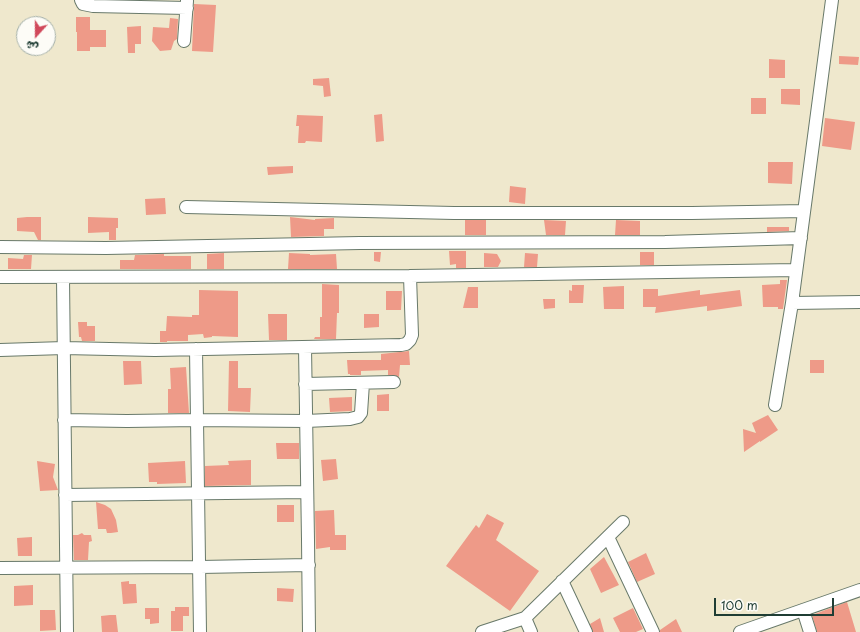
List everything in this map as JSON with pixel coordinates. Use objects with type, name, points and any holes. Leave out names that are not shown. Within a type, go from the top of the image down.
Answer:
[{"type":"street","points":[[80,0],[83,4],[93,6],[187,4],[184,41]]},
{"type":"street","points":[[775,405],[792,302],[832,0]]},
{"type":"street","points":[[186,207],[454,213],[692,213],[804,211]]},
{"type":"street","points":[[0,247],[106,248],[360,243],[657,242],[801,238]]},
{"type":"street","points":[[0,277],[410,276],[796,270]]},
{"type":"street","points":[[0,350],[64,348],[155,350],[401,346],[410,340],[412,335],[410,276]]},
{"type":"street","points":[[63,278],[67,632]]},
{"type":"street","points":[[792,302],[860,302]]},
{"type":"street","points":[[305,347],[309,632]]},
{"type":"street","points":[[196,349],[200,632]]},
{"type":"street","points":[[305,384],[394,382]]},
{"type":"street","points":[[64,420],[306,421],[350,419],[358,417],[362,413],[363,383]]},
{"type":"street","points":[[65,496],[307,492]]},
{"type":"street","points":[[482,632],[525,618],[623,522]]},
{"type":"street","points":[[608,537],[653,632]]},
{"type":"street","points":[[0,568],[309,565]]},
{"type":"street","points":[[562,581],[586,632]]},
{"type":"street","points":[[744,632],[803,610],[859,592]]},
{"type":"street","points":[[803,610],[810,632]]},
{"type":"street","points":[[525,618],[531,632]]},
{"type":"building","points":[[194,4],[216,5],[213,52],[192,51]]},
{"type":"building","points":[[76,17],[90,17],[90,30],[106,30],[106,47],[90,47],[90,51],[77,51]]},
{"type":"building","points":[[170,18],[178,19],[177,39],[174,41],[171,50],[160,51],[152,41],[153,27],[169,28]]},
{"type":"building","points":[[141,26],[141,44],[135,44],[135,53],[128,53],[127,27]]},
{"type":"building","points":[[839,56],[859,57],[858,65],[839,64]]},
{"type":"building","points":[[769,59],[785,60],[785,78],[769,78]]},
{"type":"building","points":[[329,78],[331,96],[324,97],[323,86],[313,85],[313,79]]},
{"type":"building","points":[[781,89],[800,89],[800,105],[781,104]]},
{"type":"building","points":[[751,98],[766,98],[766,114],[751,114]]},
{"type":"building","points":[[382,114],[384,141],[376,142],[374,115]]},
{"type":"building","points":[[297,115],[323,116],[322,142],[306,141],[305,143],[298,143],[299,126],[296,126]]},
{"type":"building","points":[[825,118],[855,122],[851,150],[822,146]]},
{"type":"building","points":[[768,162],[793,162],[792,184],[768,183]]},
{"type":"building","points":[[293,166],[293,173],[268,175],[267,167]]},
{"type":"building","points":[[510,186],[526,188],[525,204],[509,202]]},
{"type":"building","points":[[165,198],[166,214],[146,215],[145,199]]},
{"type":"building","points":[[41,217],[41,240],[38,240],[34,232],[17,231],[17,218]]},
{"type":"building","points":[[88,217],[118,218],[116,240],[109,240],[109,232],[88,233]]},
{"type":"building","points":[[290,217],[315,220],[334,218],[334,229],[324,229],[324,236],[291,237]]},
{"type":"building","points":[[465,220],[486,220],[486,235],[465,235]]},
{"type":"building","points":[[544,220],[566,221],[565,235],[546,235]]},
{"type":"building","points":[[616,220],[640,221],[640,235],[615,235]]},
{"type":"building","points":[[767,227],[789,227],[789,231],[767,232]]},
{"type":"building","points":[[449,251],[466,251],[466,268],[456,268],[456,264],[450,265]]},
{"type":"building","points":[[374,252],[381,252],[380,262],[374,261]]},
{"type":"building","points":[[640,252],[654,252],[654,265],[640,265]]},
{"type":"building","points":[[224,253],[224,269],[207,269],[207,254]]},
{"type":"building","points":[[289,253],[310,255],[336,254],[337,269],[288,269]]},
{"type":"building","points":[[484,253],[497,254],[501,261],[498,267],[484,267]]},
{"type":"building","points":[[525,253],[538,254],[537,267],[524,267]]},
{"type":"building","points":[[164,254],[164,256],[191,256],[191,269],[120,269],[120,260],[134,260],[135,255]]},
{"type":"building","points":[[24,255],[32,255],[31,269],[8,269],[8,258],[23,259]]},
{"type":"building","points":[[780,280],[787,280],[783,309],[778,309],[778,307],[763,307],[762,285],[780,284]]},
{"type":"building","points":[[322,284],[339,285],[339,313],[337,313],[336,339],[314,339],[315,337],[320,337],[320,317],[322,317]]},
{"type":"building","points":[[572,285],[584,285],[583,303],[569,303],[569,290],[572,291]]},
{"type":"building","points":[[624,286],[624,309],[604,309],[603,287]]},
{"type":"building","points":[[468,287],[478,287],[478,308],[463,308]]},
{"type":"building","points":[[643,289],[658,289],[658,296],[700,290],[700,295],[740,290],[742,306],[707,311],[707,306],[655,313],[656,307],[643,307]]},
{"type":"building","points":[[199,290],[238,291],[238,337],[212,336],[204,338],[203,334],[188,335],[188,341],[160,342],[160,331],[166,331],[167,316],[192,317],[192,315],[199,315]]},
{"type":"building","points":[[386,291],[402,291],[401,310],[386,310]]},
{"type":"building","points":[[543,299],[555,299],[555,308],[544,309]]},
{"type":"building","points":[[268,314],[287,314],[287,340],[269,340]]},
{"type":"building","points":[[364,314],[379,314],[379,327],[364,328]]},
{"type":"building","points":[[78,322],[87,322],[87,326],[95,326],[95,341],[82,341],[81,337],[79,337]]},
{"type":"building","points":[[409,351],[410,365],[400,365],[399,377],[388,375],[388,370],[361,371],[361,375],[348,374],[347,360],[381,360],[381,354]]},
{"type":"building","points":[[810,360],[824,360],[824,373],[810,373]]},
{"type":"building","points":[[123,361],[141,361],[142,384],[124,385]]},
{"type":"building","points":[[229,361],[238,361],[238,388],[251,388],[250,412],[228,411]]},
{"type":"building","points":[[186,367],[189,413],[168,413],[168,389],[171,389],[170,368]]},
{"type":"building","points":[[389,394],[389,411],[377,411],[377,395]]},
{"type":"building","points":[[352,397],[352,411],[330,412],[329,398]]},
{"type":"building","points":[[768,415],[778,430],[744,452],[743,429],[756,433],[752,423]]},
{"type":"building","points":[[276,443],[299,443],[299,459],[277,459]]},
{"type":"building","points":[[336,459],[338,479],[323,481],[321,460]]},
{"type":"building","points":[[251,460],[251,485],[205,486],[205,466],[229,465],[228,461]]},
{"type":"building","points":[[37,461],[55,464],[53,477],[58,490],[40,491]]},
{"type":"building","points":[[185,461],[186,483],[157,484],[157,482],[149,482],[148,463]]},
{"type":"building","points":[[96,502],[111,509],[116,520],[118,532],[107,533],[106,529],[98,529]]},
{"type":"building","points":[[277,505],[294,505],[294,522],[277,522]]},
{"type":"building","points":[[334,510],[335,535],[346,535],[346,550],[330,550],[330,547],[316,549],[315,511]]},
{"type":"building","points":[[487,514],[504,523],[496,540],[539,571],[510,611],[446,566],[476,525],[479,528]]},
{"type":"building","points":[[82,533],[84,535],[91,535],[92,541],[89,542],[88,560],[74,560],[73,535]]},
{"type":"building","points":[[32,537],[32,556],[18,556],[17,538]]},
{"type":"building","points":[[646,553],[655,574],[637,582],[628,562]]},
{"type":"building","points":[[604,557],[619,585],[601,593],[590,569]]},
{"type":"building","points":[[129,581],[129,584],[136,584],[137,603],[123,604],[121,582]]},
{"type":"building","points":[[33,585],[33,605],[14,606],[14,586]]},
{"type":"building","points":[[277,588],[294,589],[293,602],[277,601]]},
{"type":"building","points":[[847,602],[856,632],[817,632],[812,615]]},
{"type":"building","points":[[175,607],[189,607],[189,616],[183,616],[183,631],[171,631],[171,611],[175,611]]},
{"type":"building","points":[[145,608],[159,608],[159,623],[150,624],[150,619],[145,619]]},
{"type":"building","points":[[633,608],[643,629],[636,632],[620,632],[613,618]]},
{"type":"building","points":[[40,610],[55,610],[56,630],[40,631]]},
{"type":"building","points":[[116,615],[118,632],[102,632],[101,616]]},
{"type":"building","points":[[600,618],[604,632],[593,632],[590,624]]},
{"type":"building","points":[[676,619],[682,632],[660,632],[660,630]]}]
